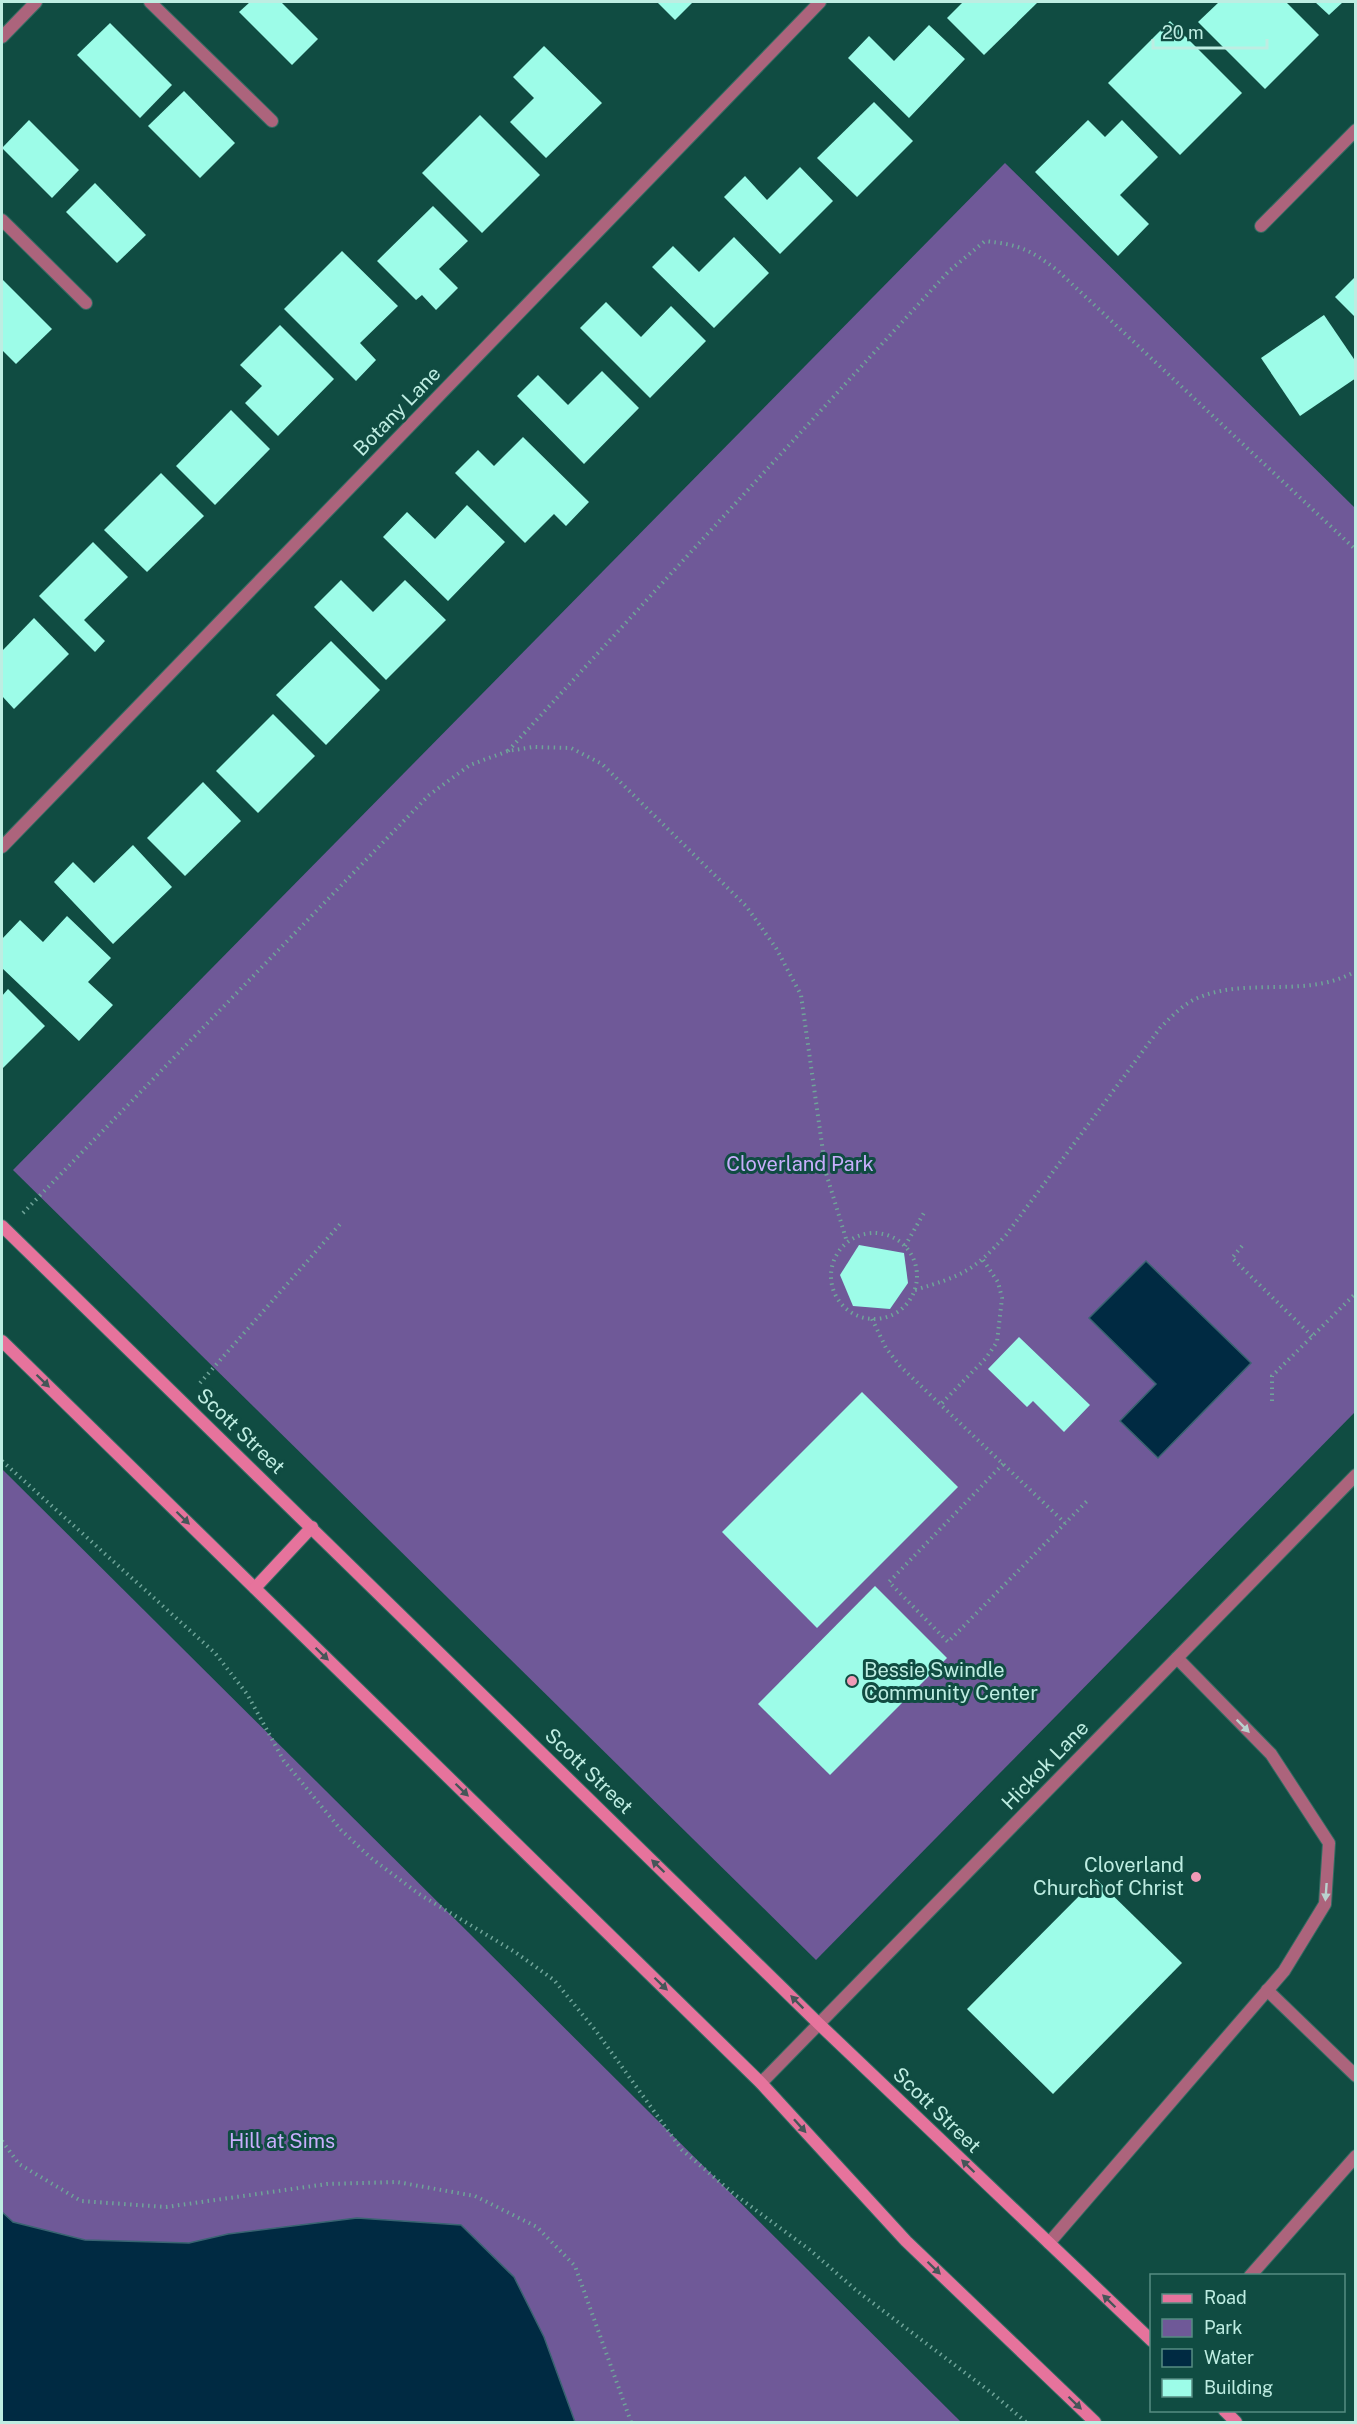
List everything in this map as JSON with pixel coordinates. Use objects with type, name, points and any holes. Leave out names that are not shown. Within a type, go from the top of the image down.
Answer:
[{"type":"main road","name":"Scott Street","points":[[4,1228],[819,2024],[1150,2339]]},
{"type":"main road","points":[[2,1341],[761,2083],[906,2241],[1095,2422]]},
{"type":"main road","points":[[255,1588],[312,1527]]},
{"type":"street","points":[[2,38],[36,2]]},
{"type":"street","points":[[150,2],[272,121]]},
{"type":"street","name":"Botany Lane","points":[[2,847],[820,2]]},
{"type":"street","points":[[1262,226],[1356,130]]},
{"type":"street","points":[[2,220],[86,303]]},
{"type":"street","name":"Hickok Lane","points":[[761,2083],[1356,1475]]},
{"type":"street","points":[[1049,2243],[1284,1971],[1325,1904],[1329,1843],[1270,1754],[1177,1658]]},
{"type":"street","points":[[1267,1990],[1356,2076]]},
{"type":"street","points":[[1252,2274],[1356,2156]]},
{"type":"path","points":[[508,751],[949,271],[985,241],[1010,244],[1031,250],[1057,270],[1356,550]]},
{"type":"path","points":[[4,1228],[429,795],[470,765],[508,751],[533,747],[571,748],[603,764],[746,906],[776,948],[801,995],[826,1173],[847,1242]]},
{"type":"path","points":[[915,1290],[958,1277],[983,1260],[1006,1235],[1160,1028],[1178,1009],[1199,997],[1226,989],[1315,986],[1344,978],[1356,971]]},
{"type":"path","points":[[905,1246],[925,1211]]},
{"type":"path","points":[[183,1402],[341,1223]]},
{"type":"path","points":[[877,1233],[895,1238],[905,1246],[913,1255],[917,1266],[915,1290],[908,1302],[898,1312],[886,1318],[872,1320],[857,1316],[845,1308],[836,1296],[831,1282],[831,1267],[837,1253],[847,1242],[858,1235],[877,1233]]},
{"type":"path","points":[[1242,1246],[1232,1258],[1312,1336]]},
{"type":"path","points":[[942,1403],[986,1358],[997,1342],[1002,1298],[998,1282],[983,1260]]},
{"type":"path","points":[[1272,1401],[1272,1376],[1356,1293]]},
{"type":"path","points":[[872,1320],[886,1347],[900,1365],[1065,1523]]},
{"type":"path","points":[[2,1461],[215,1653],[247,1694],[284,1761],[341,1830],[370,1858],[419,1894],[515,1952],[554,1980],[596,2031],[682,2150],[734,2193],[810,2250],[857,2291],[993,2394],[1026,2422]]},
{"type":"path","points":[[1003,1464],[889,1582],[948,1642],[1088,1500]]},
{"type":"path","points":[[2,2141],[19,2164],[81,2201],[166,2207],[327,2184],[397,2182],[475,2196],[537,2227],[575,2266],[631,2422]]},
{"type":"green space","name":"Cloverland Park","points":[[1005,163],[1355,508],[1355,1412],[816,1960],[13,1170]]},
{"type":"green space","name":"Hill at Sims","points":[[2,1469],[961,2422],[2,2422]]},
{"type":"water","points":[[1146,1261],[1251,1363],[1158,1458],[1120,1421],[1156,1384],[1089,1318]]},
{"type":"water","points":[[2,2212],[13,2222],[85,2240],[189,2243],[228,2234],[357,2218],[461,2225],[514,2277],[544,2337],[575,2422],[2,2422]]},
{"type":"building","points":[[250,2],[281,2],[318,39],[292,65],[239,12]]},
{"type":"building","points":[[657,2],[693,2],[675,20]]},
{"type":"building","points":[[963,2],[1038,2],[984,55],[947,18]]},
{"type":"building","points":[[1219,2],[1286,2],[1319,35],[1265,89],[1198,22]]},
{"type":"building","points":[[1315,2],[1343,2],[1329,15]]},
{"type":"building","points":[[1170,21],[1242,93],[1180,155],[1108,83]]},
{"type":"building","points":[[110,23],[172,85],[140,118],[77,55]]},
{"type":"building","points":[[929,25],[965,59],[909,118],[848,58],[869,36],[894,61]]},
{"type":"building","points":[[544,46],[602,103],[546,158],[510,122],[534,98],[513,77]]},
{"type":"building","points":[[184,91],[235,143],[200,178],[148,126]]},
{"type":"building","points":[[874,102],[913,141],[857,197],[817,158]]},
{"type":"building","points":[[480,115],[540,175],[482,233],[422,173]]},
{"type":"building","points":[[29,120],[79,170],[52,198],[2,148]]},
{"type":"building","points":[[1088,120],[1105,137],[1122,120],[1158,157],[1120,195],[1149,224],[1118,256],[1035,172]]},
{"type":"building","points":[[800,167],[833,201],[780,254],[724,197],[745,176],[767,200]]},
{"type":"building","points":[[95,183],[146,235],[117,263],[66,212]]},
{"type":"building","points":[[433,206],[468,241],[439,269],[458,288],[436,310],[422,295],[416,300],[377,261]]},
{"type":"building","points":[[734,237],[769,273],[714,328],[652,267],[673,246],[699,272]]},
{"type":"building","points":[[342,251],[398,306],[360,343],[376,360],[356,381],[284,309]]},
{"type":"building","points":[[1356,276],[1356,318],[1335,297]]},
{"type":"building","points":[[2,279],[52,329],[16,364],[2,350]]},
{"type":"building","points":[[606,302],[641,337],[671,306],[706,341],[650,398],[580,328]]},
{"type":"building","points":[[1324,315],[1356,362],[1356,378],[1300,416],[1261,358]]},
{"type":"building","points":[[280,325],[334,379],[278,436],[245,403],[262,386],[240,365]]},
{"type":"building","points":[[602,371],[639,408],[584,464],[517,396],[538,375],[568,405]]},
{"type":"building","points":[[231,410],[270,449],[215,505],[176,466]]},
{"type":"building","points":[[523,437],[589,502],[566,526],[554,514],[525,543],[455,473],[478,450],[494,466]]},
{"type":"building","points":[[161,473],[204,516],[147,572],[104,530]]},
{"type":"building","points":[[467,505],[505,542],[448,601],[383,537],[407,512],[435,539]]},
{"type":"building","points":[[93,542],[128,577],[84,620],[105,641],[95,652],[39,596]]},
{"type":"building","points":[[341,580],[373,612],[405,580],[446,620],[386,680],[314,607]]},
{"type":"building","points":[[34,618],[69,654],[14,709],[2,696],[2,651]]},
{"type":"building","points":[[331,641],[380,690],[326,745],[276,695]]},
{"type":"building","points":[[273,714],[315,756],[258,813],[216,771]]},
{"type":"building","points":[[203,782],[241,821],[185,876],[147,838]]},
{"type":"building","points":[[133,845],[172,887],[113,944],[54,882],[73,862],[94,883]]},
{"type":"building","points":[[67,916],[111,958],[88,982],[113,1005],[79,1041],[2,968],[2,939],[20,920],[43,942]]},
{"type":"building","points":[[8,989],[45,1026],[2,1069],[2,996]]},
{"type":"building","points":[[859,1245],[904,1253],[908,1283],[890,1309],[853,1306],[840,1275]]},
{"type":"building","points":[[1019,1337],[1090,1405],[1064,1432],[1033,1401],[1027,1407],[988,1369]]},
{"type":"building","points":[[862,1392],[958,1487],[817,1628],[722,1532]]},
{"type":"building","name":"Bessie Swindle Community Center","points":[[875,1586],[947,1658],[830,1775],[758,1704]]},
{"type":"building","points":[[1096,1879],[1182,1963],[1053,2094],[967,2009]]},
{"type":"place","name":"Bessie Swindle Community Center","points":[[852,1681]]},
{"type":"place","name":"Cloverland Church of Christ","points":[[1196,1877]]}]
